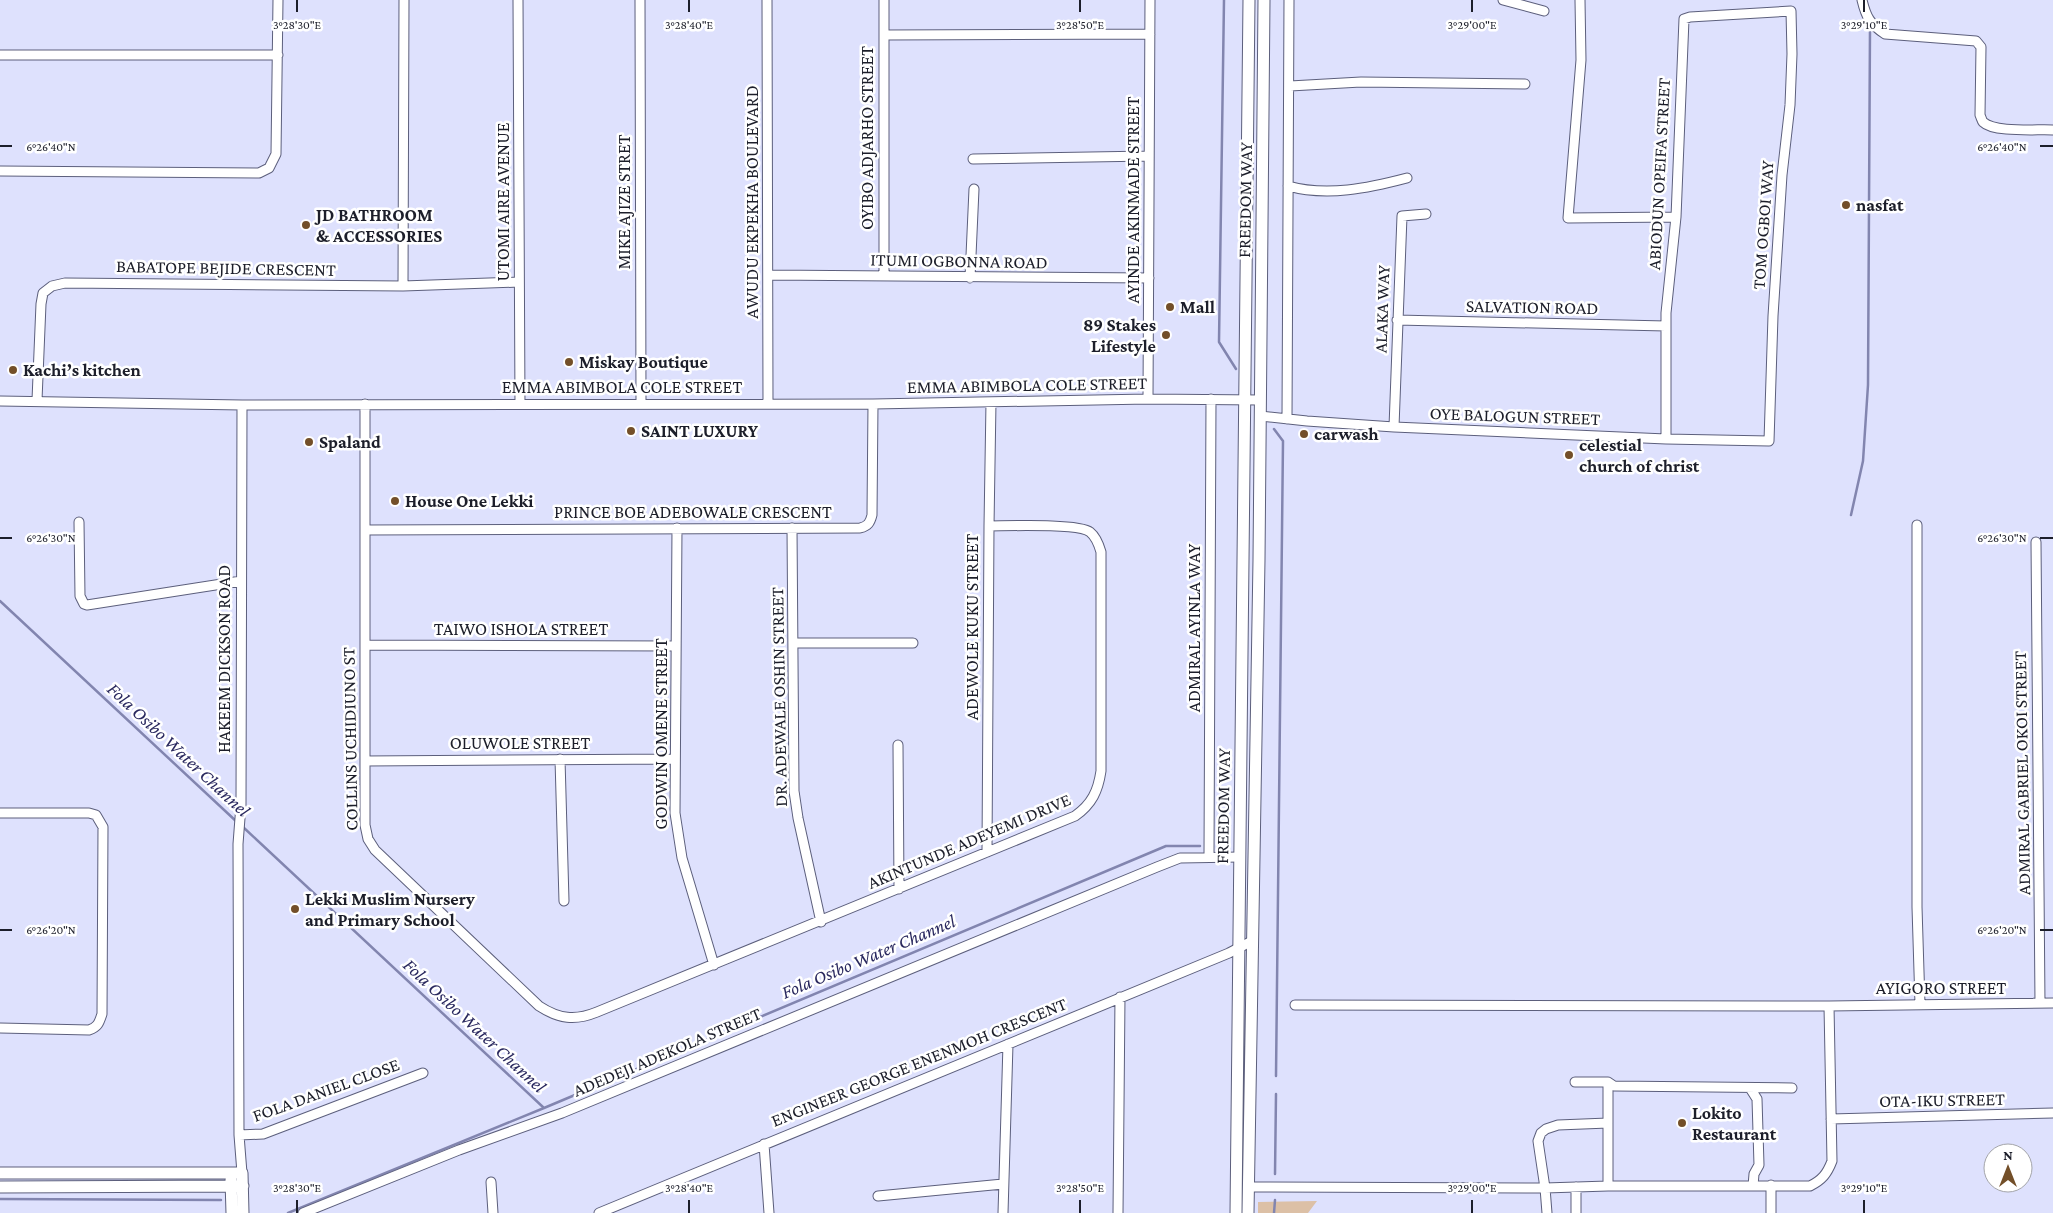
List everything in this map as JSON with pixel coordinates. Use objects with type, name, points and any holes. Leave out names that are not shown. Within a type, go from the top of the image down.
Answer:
[{"type":"main road","name":"FREEDOM WAY","points":[[1236,1213],[1249,0]]},
{"type":"main road","name":"FREEDOM WAY","points":[[1248,1213],[1264,0]]},
{"type":"main road","points":[[0,1173],[237,1173]]},
{"type":"main road","name":"HAKEEM DICKSON ROAD","points":[[232,1213],[231,1186],[237,1173]]},
{"type":"main road","name":"HAKEEM DICKSON ROAD","points":[[237,1173],[243,1186],[243,1213]]},
{"type":"main road","points":[[0,1187],[243,1186]]},
{"type":"street","points":[[0,171],[258,173],[269,168],[276,154],[278,0]]},
{"type":"street","points":[[403,286],[404,0]]},
{"type":"street","name":"UTOMI AIRE AVENUE","points":[[518,0],[520,404]]},
{"type":"street","name":"MIKE AJIZE STRET","points":[[640,0],[641,404]]},
{"type":"street","name":"AWUDU EKPEKHA BOULEVARD","points":[[767,0],[768,404]]},
{"type":"street","name":"OYIBO ADJARHO STREET","points":[[884,0],[884,276]]},
{"type":"street","name":"AYINDE AKINMADE STREET","points":[[1148,399],[1150,0]]},
{"type":"street","points":[[1287,419],[1289,0]]},
{"type":"street","points":[[1503,0],[1544,11]]},
{"type":"street","points":[[1580,0],[1581,60],[1568,218],[1676,217]]},
{"type":"street","points":[[1862,0],[1867,18],[1873,26],[1885,34],[1976,41],[1981,46],[1980,115],[1982,122],[1991,127],[2053,130]]},
{"type":"street","name":"ABIODUN OPEIFA STREET","points":[[1666,439],[1666,313],[1676,217],[1684,19],[1690,17],[1791,11]]},
{"type":"street","name":"TOM OGBOI WAY","points":[[1769,441],[1774,298],[1782,175],[1790,105],[1791,11]]},
{"type":"street","points":[[884,35],[1150,34]]},
{"type":"street","points":[[0,55],[278,55]]},
{"type":"street","points":[[1290,86],[1361,82],[1525,84]]},
{"type":"street","points":[[973,159],[1149,156]]},
{"type":"street","points":[[1288,186],[1317,191],[1342,191],[1407,178]]},
{"type":"street","points":[[970,278],[974,189]]},
{"type":"street","name":"ALAKA WAY","points":[[1394,427],[1402,216],[1426,214]]},
{"type":"street","name":"ITUMI OGBONNA ROAD","points":[[768,275],[1149,278]]},
{"type":"street","name":"BABATOPE BEJIDE CRESCENT","points":[[37,400],[43,293],[52,286],[65,282],[403,286],[520,282]]},
{"type":"street","name":"SALVATION ROAD","points":[[1397,320],[1666,326]]},
{"type":"street","name":"ADMIRAL AYINLA WAY","points":[[1209,856],[1211,399]]},
{"type":"street","points":[[1244,399],[1260,400]]},
{"type":"street","name":"EMMA ABIMBOLA COLE STREET","points":[[0,401],[37,400],[242,405],[873,404],[1244,399]]},
{"type":"street","name":"ADEWOLE KUKU STREET","points":[[987,852],[988,526],[991,402]]},
{"type":"street","name":"COLLINS UCHIDIUNO ST","points":[[365,404],[365,824],[368,839],[375,850],[539,1006],[561,1017]]},
{"type":"street","name":"PRINCE BOE ADEBOWALE CRESCENT","points":[[365,530],[860,528],[870,522],[872,515],[873,404]]},
{"type":"street","name":"HAKEEM DICKSON ROAD","points":[[237,1173],[240,1152],[238,844],[241,805],[242,405]]},
{"type":"street","name":"OYE BALOGUN STREET","points":[[1260,416],[1394,427],[1666,439],[1769,441]]},
{"type":"street","points":[[79,522],[80,596],[84,604],[88,605],[242,582]]},
{"type":"street","name":"AKINTUNDE ADEYEMI DRIVE","points":[[561,1017],[583,1017],[714,965],[1075,816],[1086,808],[1094,798],[1101,771],[1101,552],[1090,532],[1076,527],[988,526]]},
{"type":"street","points":[[1917,526],[1917,907],[1920,1004]]},
{"type":"street","name":"GODWIN OMENE STREET","points":[[677,528],[675,813],[678,837],[714,965]]},
{"type":"street","name":"DR. ADEWALE OSHIN STREET","points":[[792,528],[794,791],[798,818],[821,922]]},
{"type":"street","name":"ADMIRAL GABRIEL OKOI STREET","points":[[2036,542],[2040,1003]]},
{"type":"street","points":[[794,643],[913,643]]},
{"type":"street","name":"TAIWO ISHOLA STREET","points":[[365,645],[676,646]]},
{"type":"street","points":[[898,745],[899,889]]},
{"type":"street","points":[[560,759],[564,901]]},
{"type":"street","name":"OLUWOLE STREET","points":[[365,761],[675,759]]},
{"type":"street","points":[[0,812],[96,814],[103,827],[102,1014],[100,1023],[96,1028],[89,1030],[0,1028]]},
{"type":"street","name":"ADEDEJI ADEKOLA STREET","points":[[303,1213],[458,1150],[562,1113],[1180,858],[1209,856],[1240,857]]},
{"type":"street","name":"ENGINEER GEORGE ENENMOH CRESCENT","points":[[599,1213],[1238,949],[1252,941]]},
{"type":"street","points":[[1118,1213],[1120,997]]},
{"type":"street","name":"AYIGORO STREET","points":[[1295,1005],[1829,1006],[2053,1003]]},
{"type":"street","points":[[1248,1187],[1545,1188],[1608,1186],[1810,1186],[1821,1180],[1828,1171],[1832,1161],[1829,1006]]},
{"type":"street","points":[[1002,1213],[1008,1044]]},
{"type":"street","name":"FOLA DANIEL CLOSE","points":[[239,1135],[263,1134],[423,1073]]},
{"type":"street","points":[[1575,1082],[1608,1082],[1614,1086],[1792,1088]]},
{"type":"street","points":[[1608,1082],[1608,1186]]},
{"type":"street","points":[[1750,1088],[1757,1100],[1759,1165],[1754,1174],[1753,1186]]},
{"type":"street","name":"OTA-IKU STREET","points":[[1831,1119],[2053,1113]]},
{"type":"street","points":[[1547,1213],[1538,1141],[1541,1133],[1558,1125],[1608,1123]]},
{"type":"street","points":[[764,1144],[769,1213]]},
{"type":"street","points":[[491,1182],[492,1213]]},
{"type":"street","points":[[878,1196],[1004,1184]]},
{"type":"street","points":[[1771,1185],[1771,1213]]},
{"type":"street","points":[[1576,1187],[1576,1213]]},
{"type":"shaded area","points":[[1317,1201],[1308,1213],[1258,1213],[1258,1202]]},
{"type":"waterway","points":[[1224,0],[1219,342],[1236,369]]},
{"type":"waterway","points":[[1851,515],[1863,461],[1868,385],[1870,27]]},
{"type":"waterway","points":[[1274,429],[1283,441],[1276,1076]]},
{"type":"waterway","name":"Fola Osibo Water Channel","points":[[0,601],[237,822]]},
{"type":"waterway","name":"Fola Osibo Water Channel","points":[[243,827],[544,1108],[1166,846],[1200,846]]},
{"type":"waterway","points":[[1275,1174],[1276,1094]]},
{"type":"waterway","points":[[288,1213],[544,1108]]},
{"type":"waterway","points":[[0,1199],[221,1200]]},
{"type":"waterway","points":[[1274,1213],[1275,1200]]},
{"type":"place","name":"nasfat","points":[[1846,205]]},
{"type":"place","name":"JD BATHROOM & ACCESSORIES","points":[[306,225]]},
{"type":"place","name":"Mall","points":[[1170,307]]},
{"type":"place","name":"89 Stakes Lifestyle","points":[[1166,335]]},
{"type":"place","name":"Miskay Boutique","points":[[569,362]]},
{"type":"place","name":"Kachi’s kitchen","points":[[13,370]]},
{"type":"place","name":"SAINT LUXURY","points":[[631,431]]},
{"type":"place","name":"carwash","points":[[1304,434]]},
{"type":"place","name":"Spaland","points":[[309,442]]},
{"type":"place","name":"celestial church of christ","points":[[1569,455]]},
{"type":"place","name":"House One Lekki","points":[[395,501]]},
{"type":"place","name":"Lekki Muslim Nursery and Primary School","points":[[295,909]]},
{"type":"place","name":"Lokito Restaurant","points":[[1682,1123]]}]
